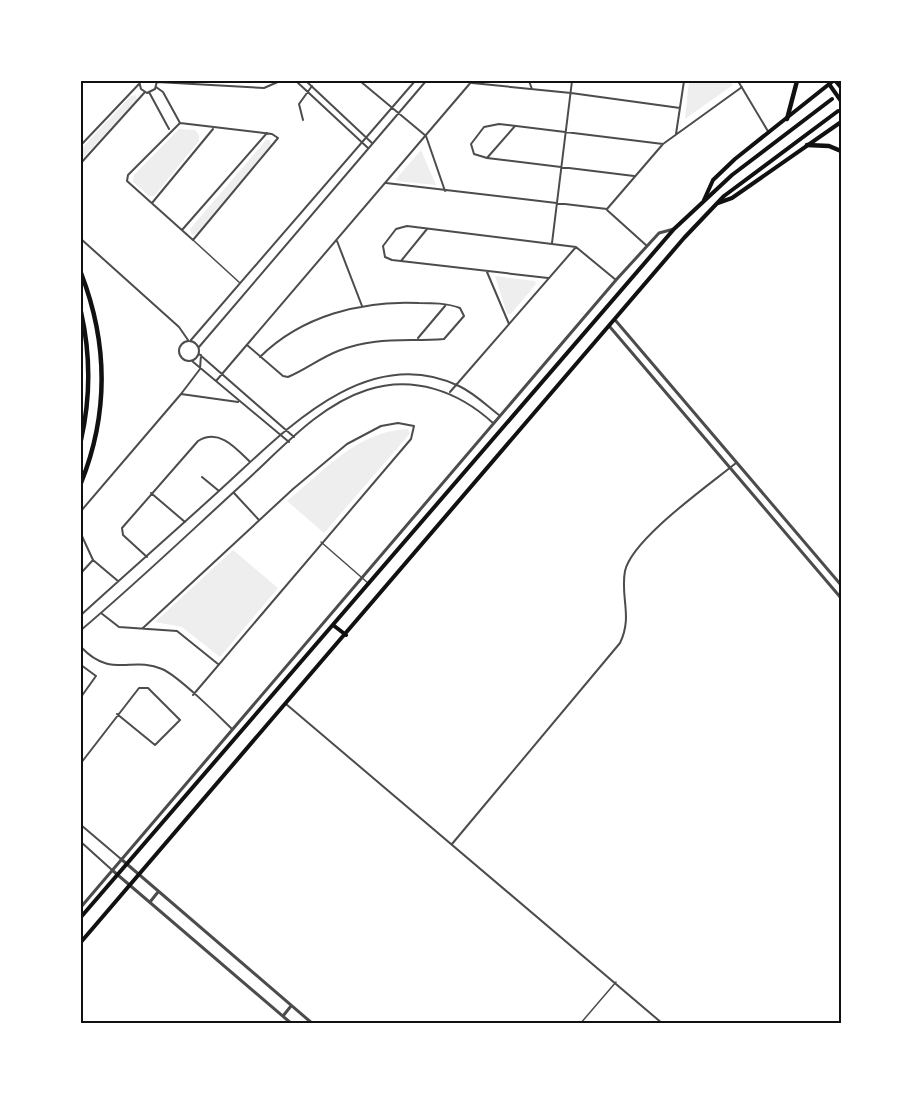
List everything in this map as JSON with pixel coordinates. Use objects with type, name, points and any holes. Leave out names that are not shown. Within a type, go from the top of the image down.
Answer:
[{"type":"highway","points":[[787,119],[797,81]]},
{"type":"highway","points":[[835,81],[841,87]]},
{"type":"highway","points":[[807,145],[829,146],[841,151]]},
{"type":"highway","points":[[81,273],[98,323],[103,377],[97,434],[81,483]]},
{"type":"highway","points":[[81,312],[87,336],[90,376],[81,440]]},
{"type":"main road","points":[[704,200],[713,180],[835,81]]},
{"type":"main road","points":[[829,84],[841,101]]},
{"type":"main road","points":[[81,917],[674,229],[754,157],[832,99]]},
{"type":"main road","points":[[81,942],[616,321],[684,238],[750,174],[838,111]]},
{"type":"main road","points":[[718,203],[740,194],[841,122]]},
{"type":"main road","points":[[333,625],[346,635]]},
{"type":"street","points":[[156,87],[157,81],[264,88],[280,81]]},
{"type":"street","points":[[296,81],[368,148]]},
{"type":"street","points":[[306,81],[372,143]]},
{"type":"street","points":[[360,81],[365,82],[392,109],[426,136],[445,190]]},
{"type":"street","points":[[289,442],[192,361],[185,360],[179,352],[182,343],[190,340],[220,308],[415,81]]},
{"type":"street","points":[[199,347],[426,81]]},
{"type":"street","points":[[529,81],[532,89]]},
{"type":"street","points":[[552,243],[572,81]]},
{"type":"street","points":[[676,135],[684,81]]},
{"type":"street","points":[[738,81],[769,133]]},
{"type":"street","points":[[81,146],[139,82],[170,130]]},
{"type":"street","points":[[216,381],[471,82],[680,108]]},
{"type":"street","points":[[303,120],[299,104],[312,86]]},
{"type":"street","points":[[81,163],[147,92],[156,87]]},
{"type":"street","points":[[156,87],[163,92],[180,123]]},
{"type":"street","points":[[607,209],[663,144],[742,87]]},
{"type":"street","points":[[180,123],[213,129],[275,134],[278,138],[193,240],[127,181],[128,176],[170,130],[180,123]]},
{"type":"street","points":[[634,176],[487,158],[473,152],[471,144],[478,134],[492,124],[663,144]]},
{"type":"street","points":[[487,158],[516,126]]},
{"type":"street","points":[[152,203],[213,129]]},
{"type":"street","points":[[182,230],[267,133]]},
{"type":"street","points":[[385,183],[557,205],[607,209],[647,246]]},
{"type":"street","points":[[292,225],[299,230]]},
{"type":"street","points":[[548,278],[387,259],[383,253],[383,246],[392,233],[402,226],[552,243],[576,247],[616,280]]},
{"type":"street","points":[[401,261],[427,229]]},
{"type":"street","points":[[81,906],[616,280],[659,234],[674,229]]},
{"type":"street","points":[[81,239],[179,327],[199,347],[200,355],[200,369],[181,394],[81,511]]},
{"type":"street","points":[[336,240],[362,306]]},
{"type":"street","points":[[450,392],[576,247]]},
{"type":"street","points":[[487,272],[509,324]]},
{"type":"street","points":[[247,345],[260,357],[288,377],[339,350],[384,339],[444,339],[462,320],[460,308],[401,302],[362,306],[312,322],[289,334],[260,357]]},
{"type":"street","points":[[418,338],[446,305]]},
{"type":"street","points":[[220,308],[227,314]]},
{"type":"street","points":[[616,321],[841,585]]},
{"type":"street","points":[[610,327],[841,598]]},
{"type":"street","points":[[192,361],[200,355]]},
{"type":"street","points":[[200,355],[294,437]]},
{"type":"street","points":[[82,614],[286,430],[324,400],[368,381],[406,375],[435,378],[456,385],[476,396],[499,415]]},
{"type":"street","points":[[81,630],[294,437],[340,401],[368,390],[404,385],[450,392],[467,401],[493,423]]},
{"type":"street","points":[[181,394],[240,402]]},
{"type":"street","points":[[143,628],[259,520],[355,438],[381,426],[398,423],[414,426],[411,439],[193,695]]},
{"type":"street","points":[[147,557],[125,538],[121,530],[151,493],[203,437],[222,438],[230,442],[250,462]]},
{"type":"street","points":[[452,844],[620,643],[628,620],[625,579],[631,555],[644,540],[737,462]]},
{"type":"street","points":[[202,477],[219,491]]},
{"type":"street","points":[[234,492],[259,520]]},
{"type":"street","points":[[151,493],[185,522]]},
{"type":"street","points":[[81,534],[93,560],[118,581]]},
{"type":"street","points":[[81,573],[93,560]]},
{"type":"street","points":[[101,613],[119,627],[177,631],[218,664]]},
{"type":"street","points":[[81,647],[91,657],[105,664],[163,669],[232,729]]},
{"type":"street","points":[[81,665],[96,676],[81,697]]},
{"type":"street","points":[[81,763],[117,714],[137,690],[144,687],[180,720],[155,745],[117,714]]},
{"type":"street","points":[[286,704],[663,1024]]},
{"type":"street","points":[[81,825],[313,1024]]},
{"type":"street","points":[[81,842],[292,1024]]},
{"type":"street","points":[[150,902],[158,892]]},
{"type":"street","points":[[283,1016],[291,1006]]},
{"type":"lane","points":[[193,240],[240,284]]},
{"type":"lane","points":[[321,542],[368,584]]},
{"type":"lane","points":[[580,1024],[616,982]]},
{"type":"shaded area","points":[[689,81],[730,81],[733,85],[685,119]]},
{"type":"shaded area","points":[[136,95],[137,100],[81,160],[81,149],[131,96]]},
{"type":"shaded area","points":[[179,129],[195,130],[199,135],[199,141],[154,196],[149,196],[133,182],[134,175]]},
{"type":"shaded area","points":[[266,140],[270,140],[271,145],[196,234],[192,235],[190,229]]},
{"type":"shaded area","points":[[421,150],[436,185],[397,181],[396,179]]},
{"type":"shaded area","points":[[495,276],[535,281],[536,284],[511,314],[507,314]]},
{"type":"shaded area","points":[[408,429],[410,433],[407,437],[324,533],[287,501],[342,454],[357,445],[390,431]]},
{"type":"shaded area","points":[[233,550],[278,588],[220,657],[182,627],[155,622]]}]
